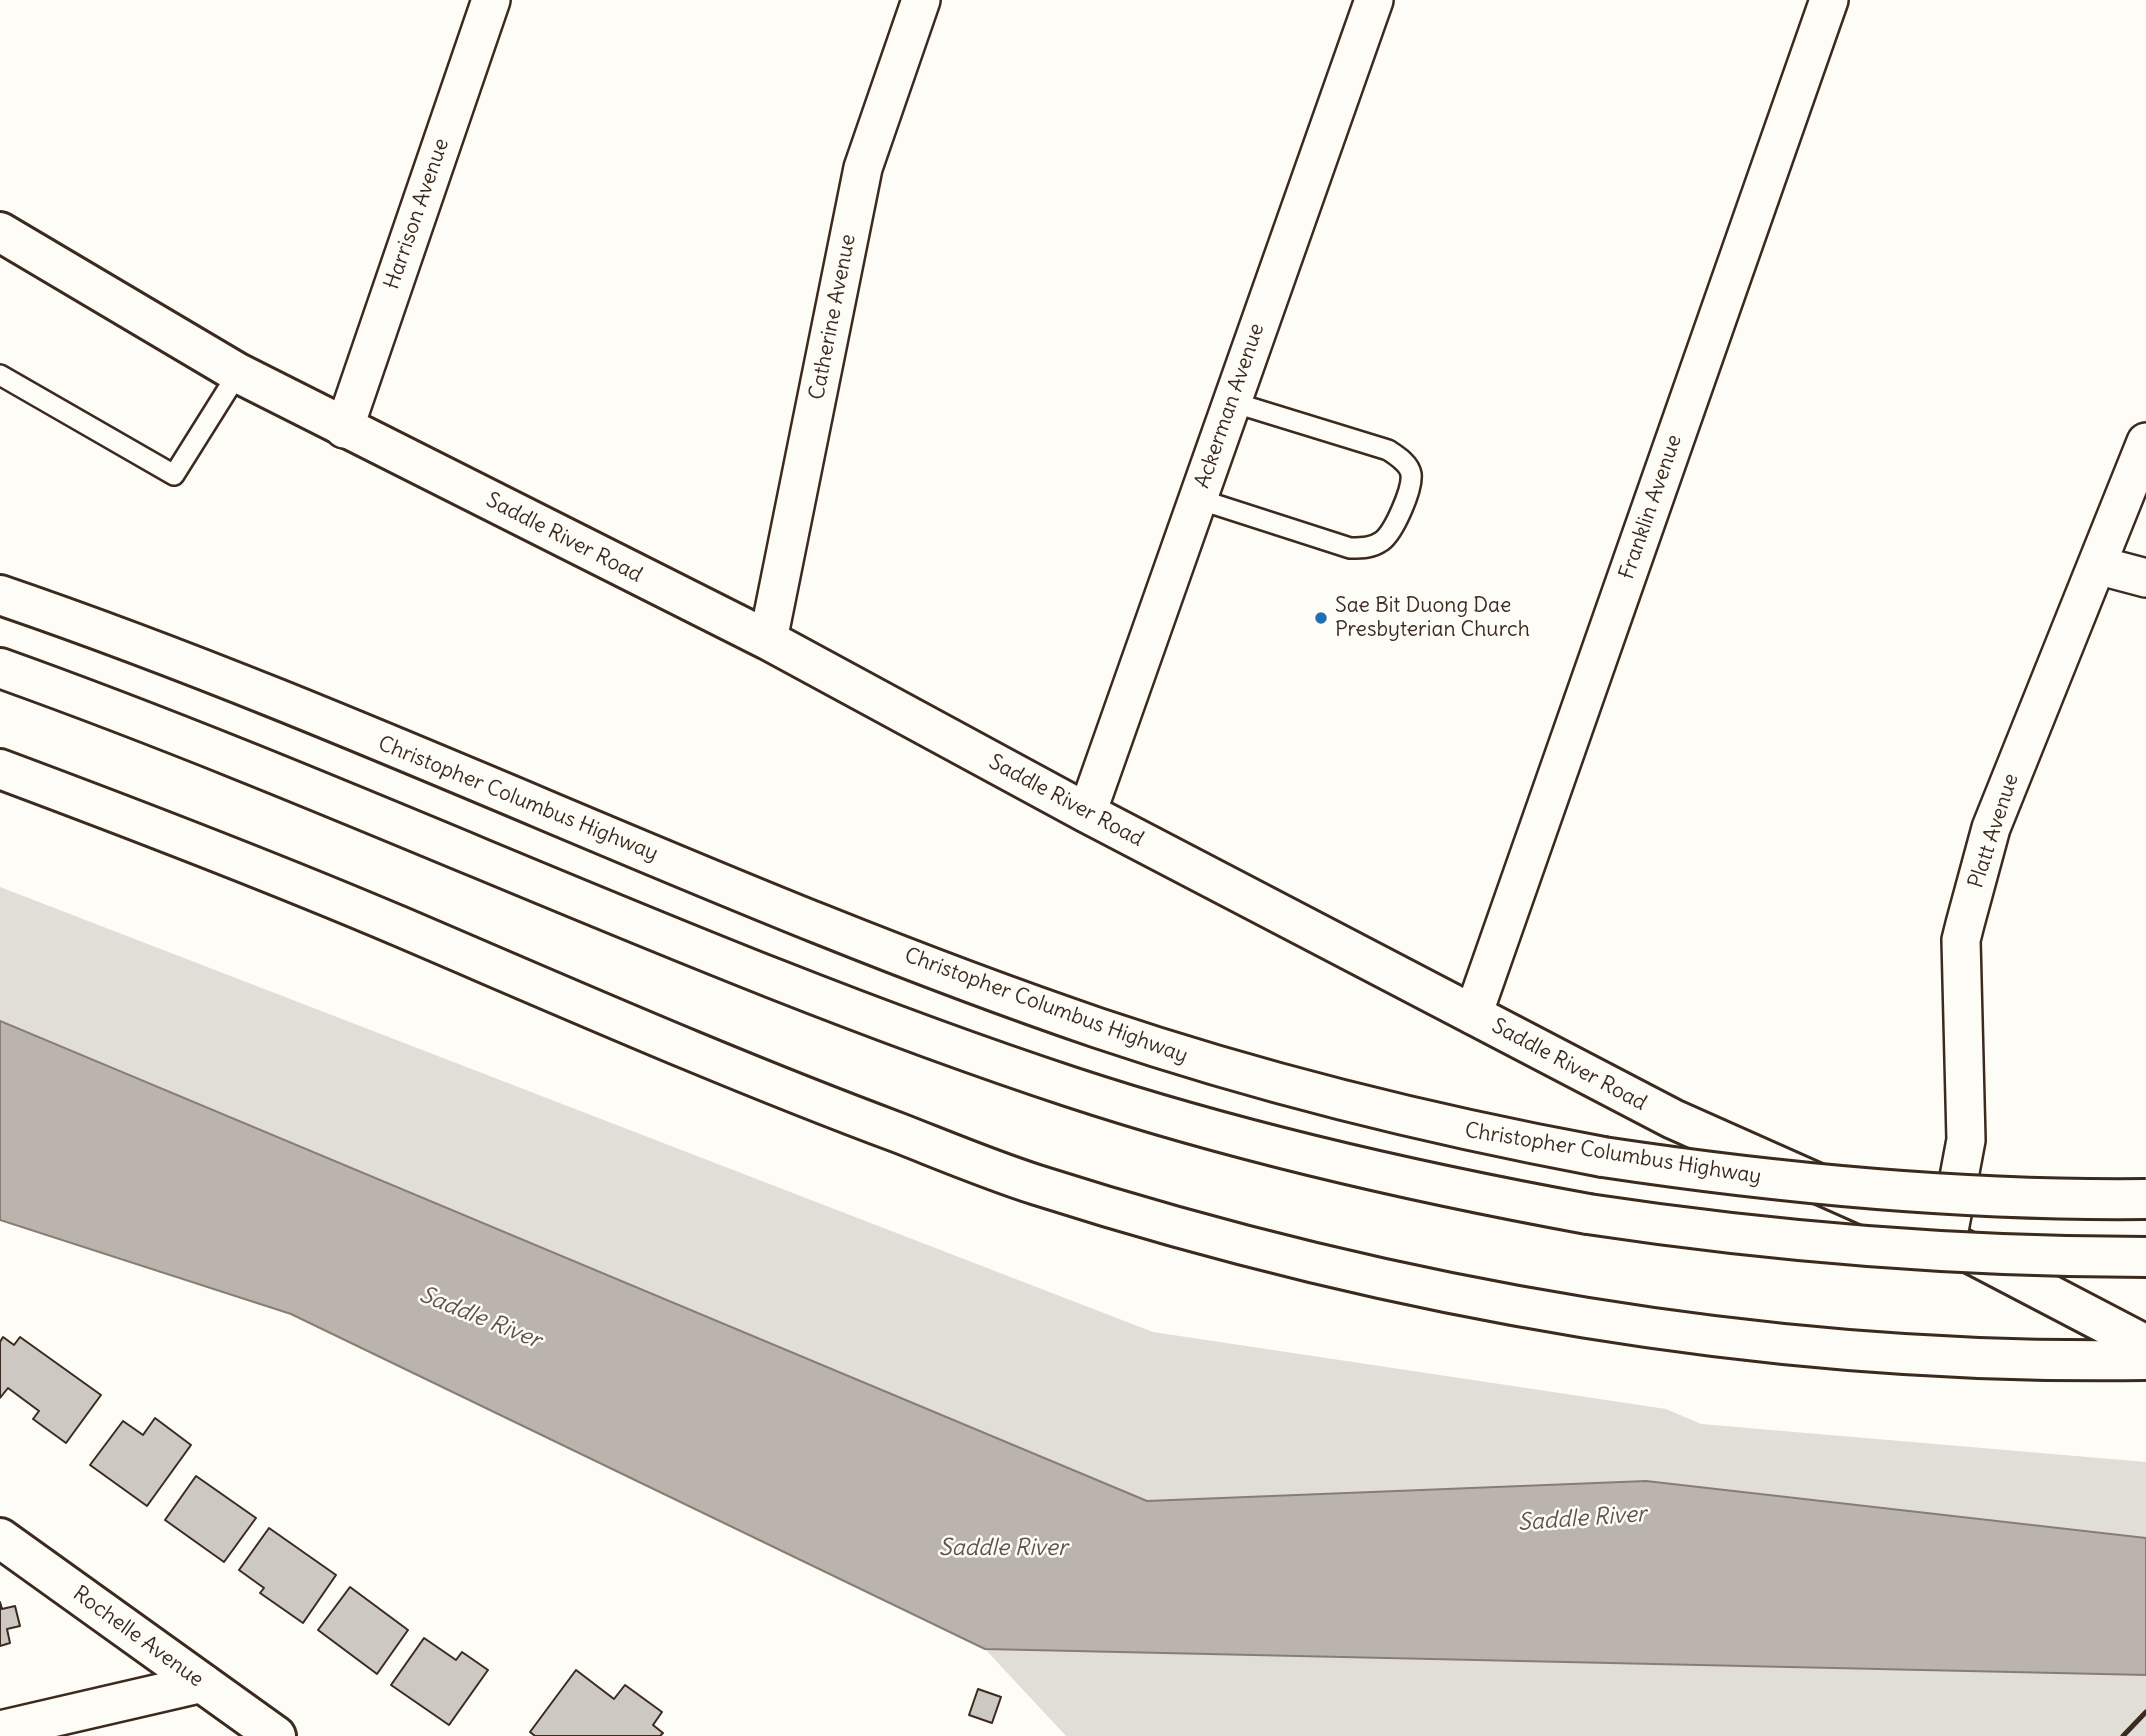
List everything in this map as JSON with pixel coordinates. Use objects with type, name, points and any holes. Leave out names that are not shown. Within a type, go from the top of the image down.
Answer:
[{"type":"main road","name":"Saddle River Road","points":[[0,232],[238,373],[344,429],[768,640],[1087,813],[1672,1119],[1947,1241],[2146,1345]]},
{"type":"main road","name":"Christopher Columbus Highway","points":[[0,594],[261,694],[855,936],[1096,1027],[1227,1069],[1358,1106],[1491,1136],[1603,1157],[1841,1187],[1960,1195],[2146,1199]]},
{"type":"main road","points":[[0,668],[184,737],[827,998],[1044,1078],[1200,1128],[1334,1162],[1588,1214],[1823,1244],[1945,1253],[2146,1257]]},
{"type":"main road","points":[[0,769],[204,846],[779,1089],[1034,1184],[1300,1260],[1432,1290],[1563,1315],[1700,1334],[1838,1348],[1977,1357],[2146,1360]]},
{"type":"main road","name":"Rochelle Avenue","points":[[0,1538],[276,1736]]},
{"type":"street","name":"Harrison Avenue","points":[[344,429],[491,0]]},
{"type":"street","name":"Catherine Avenue","points":[[768,640],[863,168],[921,0]]},
{"type":"street","name":"Ackerman Avenue","points":[[1087,813],[1374,0]]},
{"type":"street","name":"Franklin Avenue","points":[[1473,1015],[1829,0]]},
{"type":"street","name":"Platt Avenue","points":[[1947,1241],[1966,1140],[1961,940],[1991,828],[2146,442]]},
{"type":"street","points":[[2097,565],[2146,578]]},
{"type":"street","points":[[0,1730],[202,1684]]},
{"type":"lane","points":[[0,375],[174,475],[238,373]]},
{"type":"lane","points":[[1198,499],[1350,548],[1368,548],[1385,539],[1408,492],[1411,473],[1403,460],[1388,450],[1232,402]]},
{"type":"shaded area","points":[[0,887],[1153,1332],[1666,1409],[1701,1424],[2146,1462],[2146,1538],[1646,1481],[1147,1501],[0,1021]]},
{"type":"shaded area","points":[[2146,1551],[2146,1736],[1066,1736],[985,1649],[2088,1636]]},
{"type":"water","name":"Saddle River","points":[[0,1021],[1147,1501],[1646,1481],[2146,1538],[2146,1675],[985,1649],[291,1314],[0,1220]]},
{"type":"building","points":[[3,1337],[14,1345],[20,1337],[101,1395],[66,1443],[33,1419],[39,1411],[8,1388],[0,1398],[0,1342]]},
{"type":"building","points":[[155,1418],[191,1445],[147,1506],[90,1465],[123,1421],[143,1435]]},
{"type":"building","points":[[196,1476],[256,1518],[224,1562],[165,1520]]},
{"type":"building","points":[[269,1528],[336,1575],[303,1623],[260,1593],[264,1588],[239,1570]]},
{"type":"building","points":[[350,1587],[408,1630],[377,1674],[318,1630]]},
{"type":"building","points":[[0,1602],[2,1609],[15,1606],[20,1626],[7,1629],[10,1643],[0,1646]]},
{"type":"building","points":[[424,1638],[456,1660],[462,1652],[488,1670],[449,1725],[391,1685]]},
{"type":"building","points":[[576,1670],[614,1699],[625,1685],[662,1712],[653,1725],[663,1733],[660,1736],[535,1736],[530,1732]]},
{"type":"building","points":[[978,1689],[1001,1697],[992,1723],[969,1715]]},
{"type":"railway","points":[[2123,1736],[2146,1712]]},
{"type":"place","name":"Sae Bit Duong Dae Presbyterian Church","points":[[1321,618]]}]
